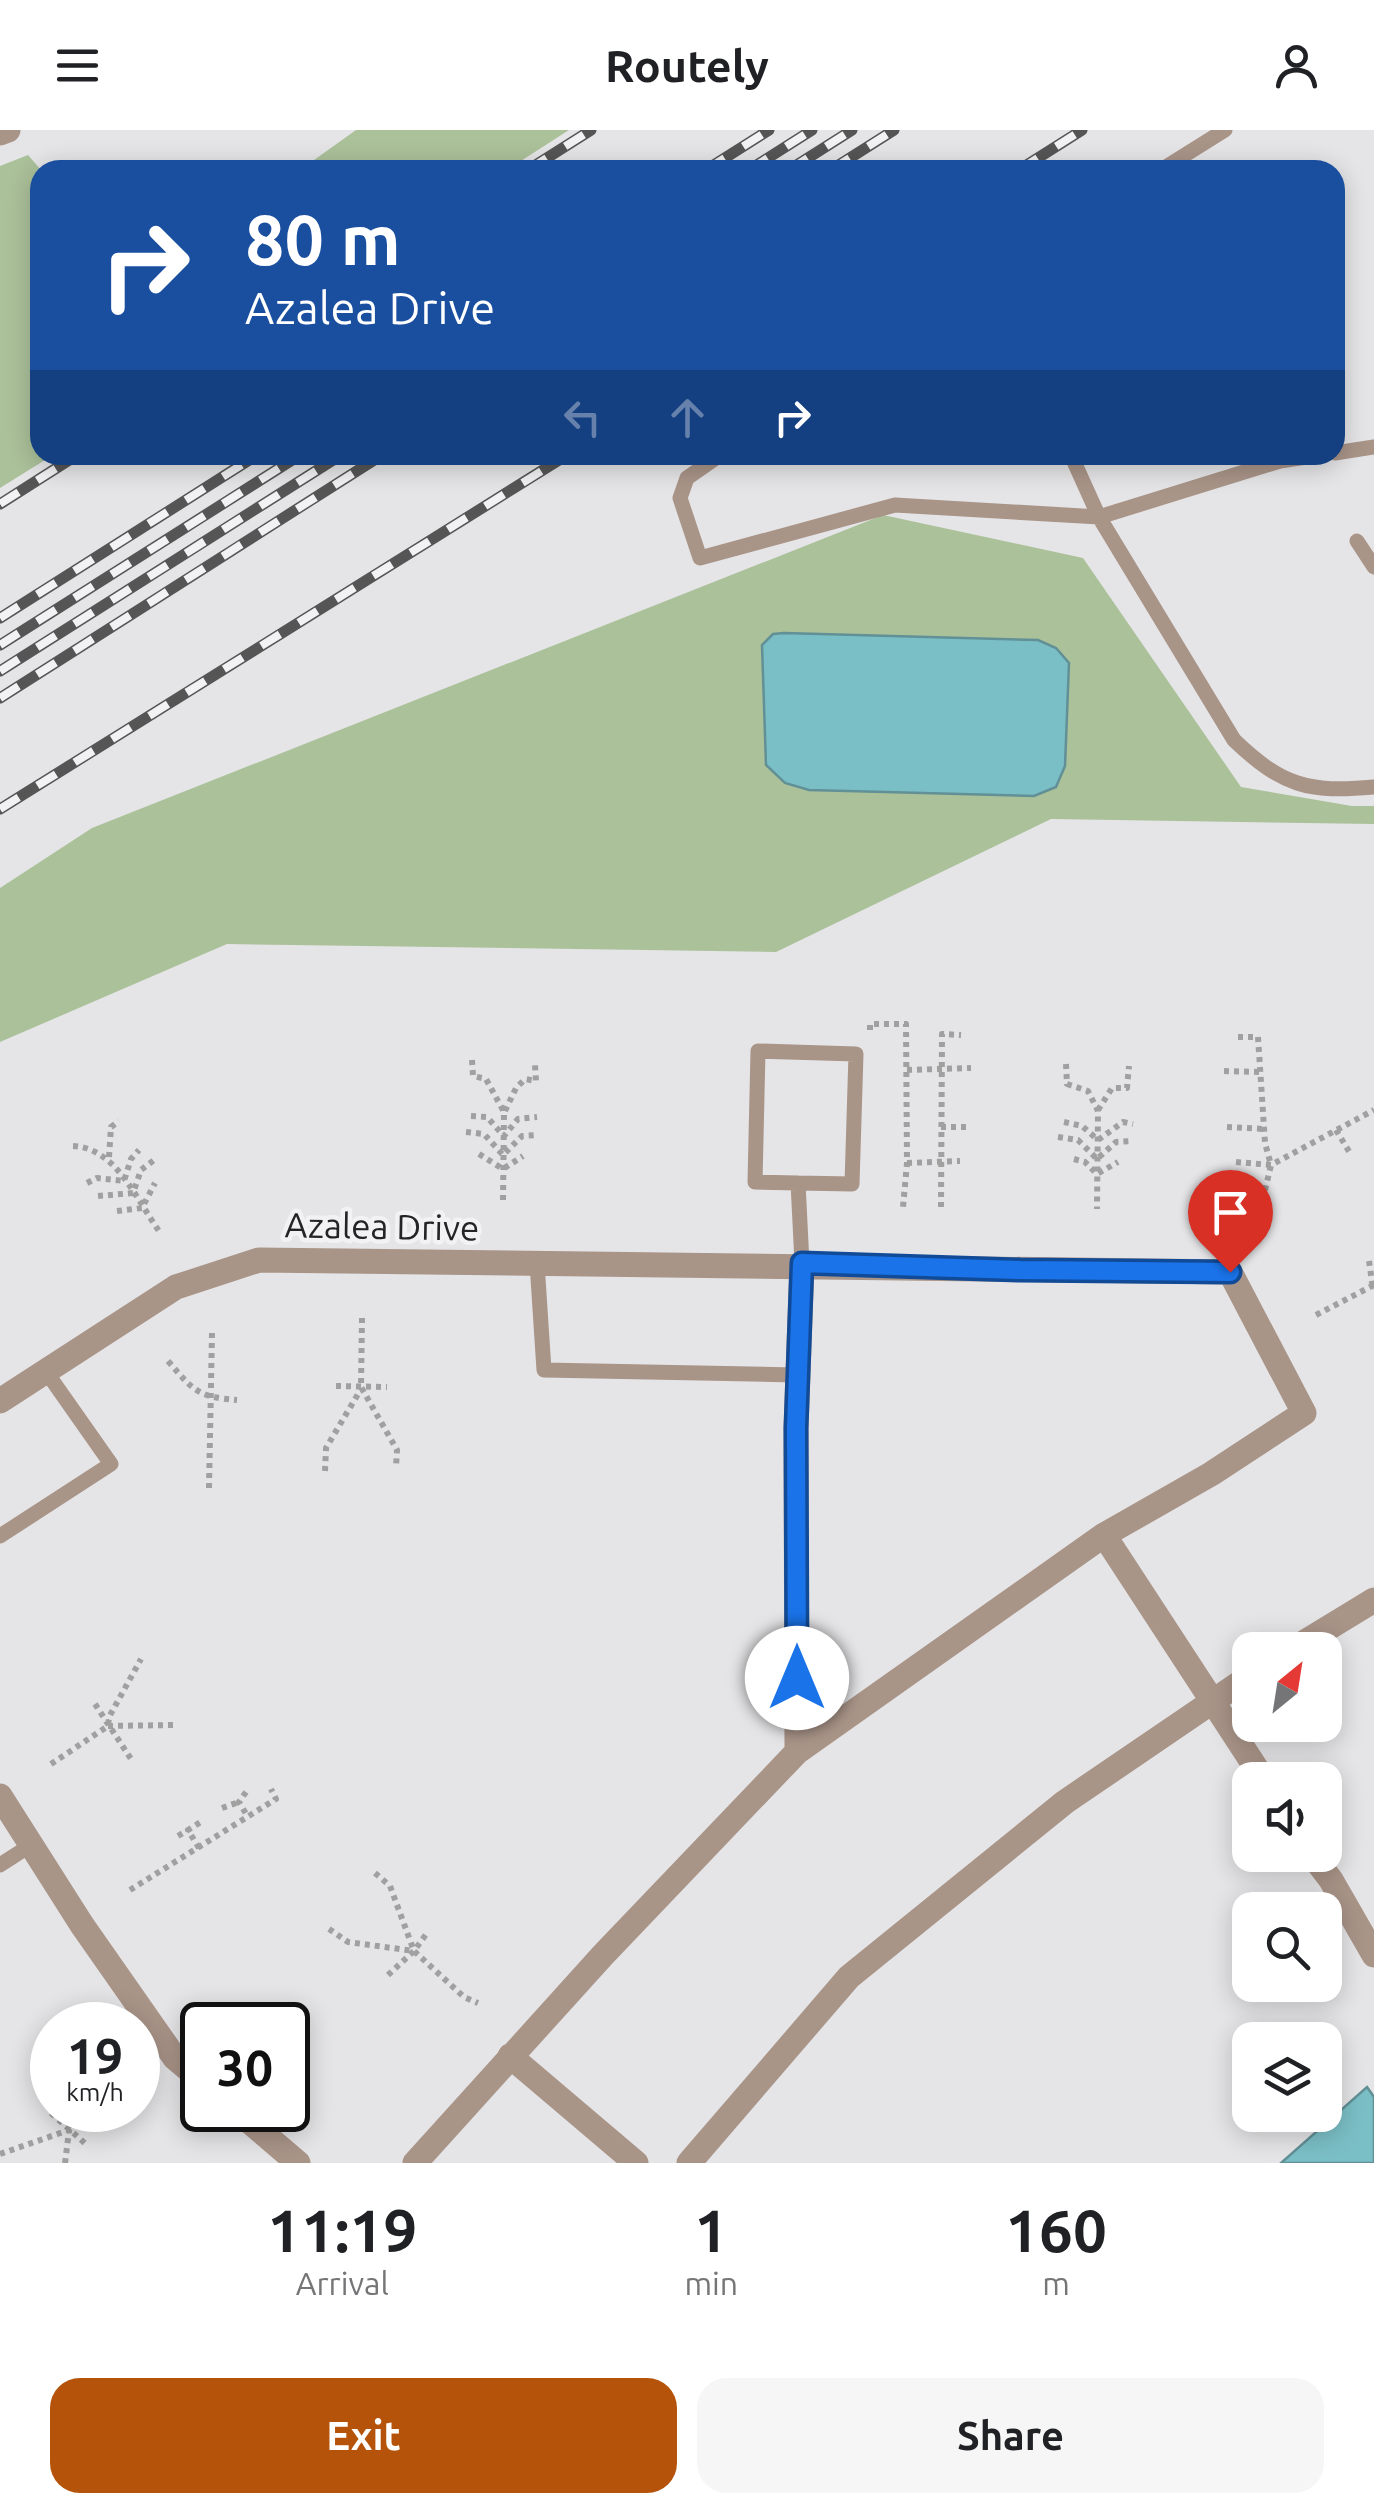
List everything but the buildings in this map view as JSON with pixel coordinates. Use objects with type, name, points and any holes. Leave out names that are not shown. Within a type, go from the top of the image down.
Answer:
[{"type":"street","points":[[0,134],[8,130]]},
{"type":"street","name":"Azalea Drive","points":[[0,1401],[176,1288],[259,1260],[802,1263],[1230,1272],[1304,1413],[1211,1474],[1104,1534],[797,1752],[510,2056],[415,2163]]},
{"type":"street","points":[[797,1752],[797,1375],[802,1263]]},
{"type":"street","points":[[1104,1534],[1253,1762]]},
{"type":"street","points":[[1322,1632],[1374,1600]]},
{"type":"street","points":[[689,2163],[850,1977],[1066,1802],[1232,1686]]},
{"type":"street","points":[[0,1796],[82,1926],[180,2063]]},
{"type":"street","points":[[1325,1872],[1374,1955]]},
{"type":"street","points":[[510,2056],[636,2163]]},
{"type":"street","points":[[262,2132],[298,2163]]},
{"type":"lane","points":[[1177,160],[1226,130]]},
{"type":"lane","points":[[1345,451],[1374,447]]},
{"type":"lane","points":[[705,465],[686,478],[680,498],[700,558],[894,505],[1099,517],[1267,465]]},
{"type":"lane","points":[[1076,465],[1099,517],[1234,740],[1262,767],[1296,784],[1334,791],[1374,787]]},
{"type":"lane","points":[[1357,540],[1374,567]]},
{"type":"lane","points":[[758,1051],[856,1054],[852,1184],[798,1183],[755,1182],[758,1051]]},
{"type":"lane","points":[[798,1183],[802,1263]]},
{"type":"lane","points":[[537,1263],[544,1370],[797,1375]]},
{"type":"lane","points":[[0,1536],[111,1464],[46,1370]]},
{"type":"lane","points":[[0,1865],[31,1845]]},
{"type":"path","points":[[870,1030],[870,1024],[906,1024],[907,1163],[903,1207]]},
{"type":"path","points":[[941,1207],[942,1034],[961,1035]]},
{"type":"path","points":[[1238,1037],[1258,1037],[1270,1165],[1260,1211]]},
{"type":"path","points":[[472,1060],[473,1076],[486,1078],[504,1112]]},
{"type":"path","points":[[1066,1064],[1068,1084],[1088,1091],[1098,1111],[1097,1209]]},
{"type":"path","points":[[502,1201],[504,1112],[516,1088],[526,1079],[536,1081],[535,1065]]},
{"type":"path","points":[[1098,1111],[1112,1088],[1127,1088],[1129,1066]]},
{"type":"path","points":[[907,1070],[971,1068]]},
{"type":"path","points":[[1224,1071],[1260,1072]]},
{"type":"path","points":[[1236,1162],[1270,1165],[1374,1110]]},
{"type":"path","points":[[470,1116],[487,1117],[504,1136]]},
{"type":"path","points":[[504,1136],[518,1119],[537,1117]]},
{"type":"path","points":[[109,1158],[111,1127],[119,1121]]},
{"type":"path","points":[[1064,1122],[1082,1126],[1098,1140]]},
{"type":"path","points":[[1098,1140],[1123,1122],[1133,1124]]},
{"type":"path","points":[[942,1127],[969,1127]]},
{"type":"path","points":[[1228,1127],[1264,1129]]},
{"type":"path","points":[[1336,1130],[1350,1153]]},
{"type":"path","points":[[466,1132],[484,1134],[503,1156]]},
{"type":"path","points":[[503,1156],[522,1136],[538,1135]]},
{"type":"path","points":[[1058,1137],[1078,1140],[1097,1159]]},
{"type":"path","points":[[1097,1159],[1116,1142],[1133,1142]]},
{"type":"path","points":[[73,1146],[88,1146],[109,1158],[158,1231]]},
{"type":"path","points":[[124,1181],[131,1159],[139,1150]]},
{"type":"path","points":[[480,1154],[503,1168]]},
{"type":"path","points":[[503,1168],[522,1156]]},
{"type":"path","points":[[133,1194],[141,1170],[154,1160]]},
{"type":"path","points":[[1074,1160],[1085,1162],[1097,1174]]},
{"type":"path","points":[[907,1163],[960,1162]]},
{"type":"path","points":[[1097,1174],[1118,1162]]},
{"type":"path","points":[[87,1183],[98,1178],[124,1181]]},
{"type":"path","points":[[142,1208],[155,1183]]},
{"type":"path","points":[[98,1196],[133,1194]]},
{"type":"path","points":[[117,1211],[142,1208]]},
{"type":"path","points":[[1316,1315],[1373,1287],[1369,1261]]},
{"type":"path","points":[[324,1470],[326,1448],[361,1388],[362,1318]]},
{"type":"path","points":[[208,1488],[212,1333]]},
{"type":"path","points":[[168,1361],[194,1392],[238,1400]]},
{"type":"path","points":[[336,1386],[387,1387]]},
{"type":"path","points":[[361,1388],[397,1450],[396,1467]]},
{"type":"path","points":[[108,1726],[108,1717],[141,1659]]},
{"type":"path","points":[[95,1704],[130,1759]]},
{"type":"path","points":[[51,1764],[108,1726],[174,1725]]},
{"type":"path","points":[[130,1890],[276,1799],[271,1789]]},
{"type":"path","points":[[222,1808],[239,1802],[246,1792]]},
{"type":"path","points":[[239,1802],[248,1817]]},
{"type":"path","points":[[178,1836],[204,1820]]},
{"type":"path","points":[[188,1830],[199,1848]]},
{"type":"path","points":[[375,1873],[390,1886],[414,1952],[464,1996],[478,2003]]},
{"type":"path","points":[[329,1929],[348,1942],[414,1952]]},
{"type":"path","points":[[388,1975],[414,1952],[427,1932]]},
{"type":"path","points":[[0,2154],[64,2132]]},
{"type":"path","points":[[65,2163],[70,2132]]},
{"type":"path","points":[[72,2132],[88,2146]]},
{"type":"green space","points":[[356,130],[569,130],[522,160],[314,160]]},
{"type":"green space","points":[[28,155],[32,160],[30,465],[37,465],[0,488],[0,166]]},
{"type":"green space","points":[[883,515],[1083,558],[1241,787],[1352,806],[1374,806],[1374,824],[1051,819],[776,952],[227,944],[0,1042],[0,888],[92,828]]},
{"type":"water","points":[[773,634],[1038,640],[1056,648],[1069,663],[1065,766],[1056,787],[1034,796],[809,790],[785,783],[766,765],[762,645]]},
{"type":"water","points":[[1367,2087],[1374,2097],[1374,2163],[1281,2163],[1316,2132],[1342,2132],[1342,2109]]},
{"type":"railway","points":[[544,160],[591,130]]},
{"type":"railway","points":[[722,160],[769,130]]},
{"type":"railway","points":[[765,160],[812,130]]},
{"type":"railway","points":[[805,160],[852,130]]},
{"type":"railway","points":[[847,160],[894,130]]},
{"type":"railway","points":[[1035,160],[1082,130]]},
{"type":"railway","points":[[0,504],[61,465]]},
{"type":"railway","points":[[0,618],[241,465]]},
{"type":"railway","points":[[0,645],[284,465]]},
{"type":"railway","points":[[0,671],[325,465]]},
{"type":"railway","points":[[0,698],[366,465]]},
{"type":"railway","points":[[0,809],[551,465]]},
{"type":"route","points":[[797,1678],[796,1428],[802,1263],[1230,1272]]}]
